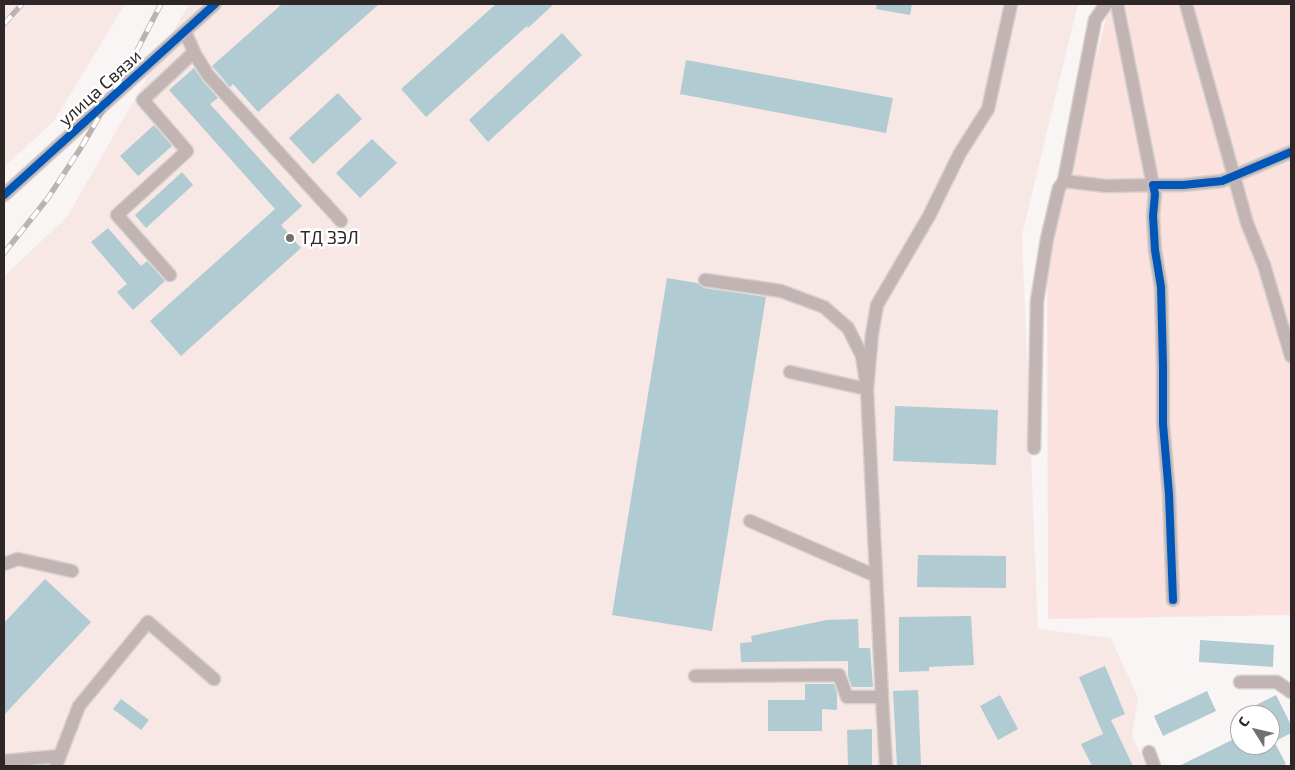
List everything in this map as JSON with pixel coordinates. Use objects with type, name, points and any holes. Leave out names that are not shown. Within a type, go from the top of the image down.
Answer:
[{"type":"street","name":"улица Связи","points":[[4,195],[216,4]]},
{"type":"street","points":[[886,766],[868,389],[876,305],[929,216],[960,153],[988,109],[1011,4]]},
{"type":"street","points":[[1034,448],[1037,300],[1047,238],[1059,188],[1064,181],[1094,20],[1106,4]]},
{"type":"street","points":[[1117,4],[1155,194],[1153,216],[1155,250],[1161,287],[1162,424],[1169,494],[1173,600]]},
{"type":"street","points":[[1186,4],[1247,223],[1264,265],[1291,356]]},
{"type":"street","points":[[184,32],[208,75],[341,221]]},
{"type":"street","points":[[170,275],[117,215],[187,150],[142,100],[194,52]]},
{"type":"street","points":[[1064,181],[1106,186],[1183,185],[1222,180],[1291,152]]},
{"type":"street","points":[[704,280],[781,291],[824,308],[848,328],[862,356],[868,389]]},
{"type":"street","points":[[790,372],[868,389]]},
{"type":"street","points":[[750,521],[876,576]]},
{"type":"street","points":[[4,564],[18,559],[72,571]]},
{"type":"street","points":[[4,761],[58,761],[79,706],[148,622],[214,679]]},
{"type":"street","points":[[695,676],[839,675],[847,697],[882,697]]},
{"type":"street","points":[[1240,682],[1277,682],[1291,692]]},
{"type":"street","points":[[1149,752],[1154,766]]},
{"type":"shaded area","points":[[4,4],[125,4],[54,121],[4,167]]},
{"type":"shaded area","points":[[189,4],[1078,4],[1022,235],[1038,629],[1111,638],[1138,698],[1132,736],[1146,766],[4,766],[4,276],[67,217]]},
{"type":"shaded area","points":[[1110,4],[1291,4],[1291,615],[1048,619],[1047,243]]},
{"type":"building","points":[[282,4],[379,4],[258,112],[233,84],[230,87],[212,66]]},
{"type":"building","points":[[496,4],[554,4],[426,117],[401,89]]},
{"type":"building","points":[[877,4],[912,4],[910,15],[876,9]]},
{"type":"building","points":[[562,33],[582,55],[488,142],[469,120]]},
{"type":"building","points":[[686,60],[893,98],[886,133],[680,94]]},
{"type":"building","points":[[194,68],[218,98],[210,104],[302,206],[281,225],[301,248],[181,356],[150,321],[275,209],[169,90]]},
{"type":"building","points":[[338,93],[362,119],[313,164],[289,138]]},
{"type":"building","points":[[154,125],[172,146],[138,176],[120,156]]},
{"type":"building","points":[[372,139],[397,163],[360,198],[336,173]]},
{"type":"building","points":[[182,172],[193,185],[146,228],[135,215]]},
{"type":"building","points":[[108,228],[141,266],[147,261],[165,281],[133,310],[117,292],[127,284],[91,242]]},
{"type":"building","points":[[667,278],[697,283],[704,288],[766,297],[712,631],[612,615]]},
{"type":"building","points":[[895,406],[998,410],[996,465],[893,461]]},
{"type":"building","points":[[918,555],[1006,556],[1006,588],[917,587]]},
{"type":"building","points":[[45,579],[91,622],[4,715],[4,623]]},
{"type":"building","points":[[971,616],[974,665],[929,667],[929,671],[899,672],[899,617]]},
{"type":"building","points":[[858,619],[859,648],[870,648],[873,687],[852,687],[848,676],[848,661],[741,662],[740,643],[752,642],[751,636],[826,620]]},
{"type":"building","points":[[1200,640],[1274,645],[1273,667],[1199,662]]},
{"type":"building","points":[[1105,666],[1125,714],[1111,720],[1133,766],[1092,766],[1081,744],[1103,734],[1079,677]]},
{"type":"building","points":[[805,684],[834,684],[837,693],[837,710],[822,709],[822,731],[768,731],[768,700],[805,700]]},
{"type":"building","points":[[918,690],[921,766],[897,766],[893,691]]},
{"type":"building","points":[[1207,691],[1216,711],[1163,736],[1154,716]]},
{"type":"building","points":[[1000,695],[1018,729],[998,740],[980,706]]},
{"type":"building","points":[[1276,695],[1291,725],[1291,733],[1280,739],[1280,705],[1256,705]]},
{"type":"building","points":[[121,699],[149,720],[141,730],[113,709]]},
{"type":"building","points":[[872,729],[872,766],[848,766],[847,730]]},
{"type":"building","points":[[1230,741],[1230,755],[1280,755],[1280,753],[1286,764],[1281,766],[1179,766]]},
{"type":"railway","points":[[4,24],[22,4]]},
{"type":"railway","points":[[4,253],[48,198],[82,146],[132,60],[161,4]]},
{"type":"cycle path","points":[[4,195],[215,4]]},
{"type":"cycle path","points":[[1173,600],[1169,494],[1163,424],[1161,287],[1155,250],[1153,216],[1155,194],[1153,185],[1183,185],[1222,181],[1291,152]]},
{"type":"place","name":"ТД ЗЭЛ","points":[[290,238]]}]
